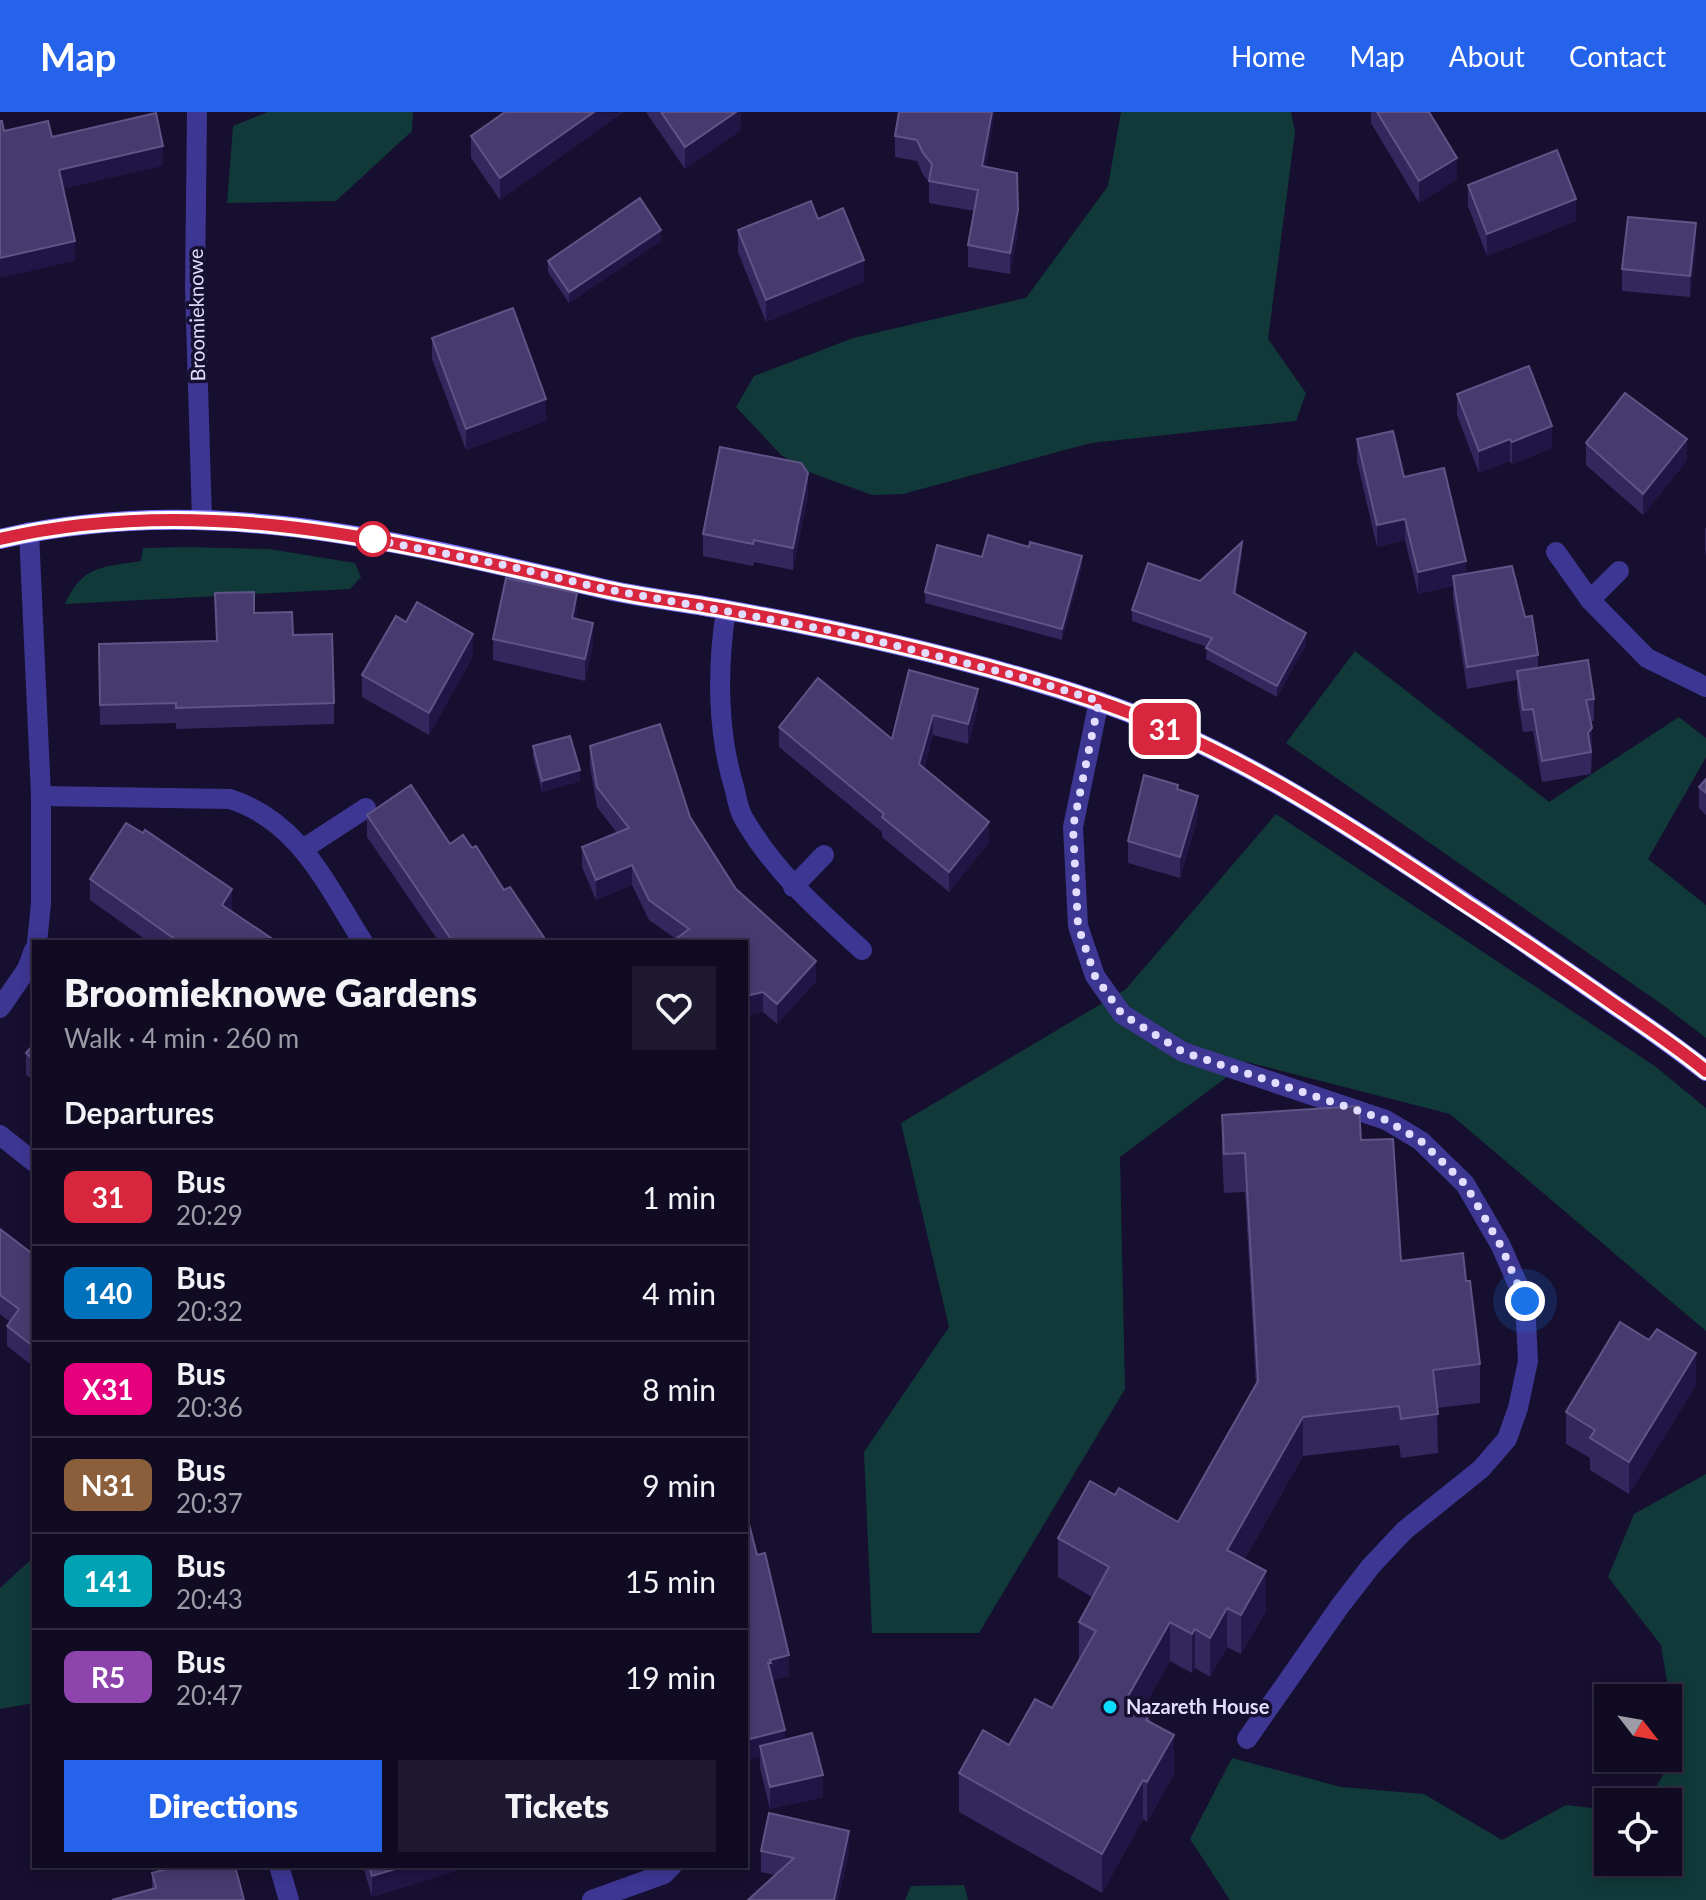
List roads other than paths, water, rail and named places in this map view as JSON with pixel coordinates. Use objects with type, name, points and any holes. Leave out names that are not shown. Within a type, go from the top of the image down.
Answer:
[{"type":"main road","points":[[0,539],[29,532],[127,521],[202,519],[275,524],[388,541],[605,589],[850,634],[1021,677],[1099,701],[1238,762],[1326,811],[1526,943],[1706,1071]]},
{"type":"street","name":"Broomieknowe","points":[[197,112],[195,288],[202,519]]},
{"type":"street","points":[[29,532],[41,796],[41,904],[37,940]]},
{"type":"street","points":[[1556,552],[1590,600],[1647,658],[1706,687]]},
{"type":"street","points":[[1590,600],[1619,571]]},
{"type":"street","points":[[726,610],[721,645],[722,725],[728,767],[743,818],[793,887],[862,950]]},
{"type":"street","points":[[1099,701],[1073,827],[1078,926],[1095,976],[1122,1014],[1183,1052],[1386,1120],[1421,1141],[1465,1184],[1501,1246],[1525,1301],[1528,1361],[1518,1408],[1507,1439],[1481,1469],[1405,1530],[1371,1566],[1247,1739]]},
{"type":"street","points":[[41,796],[230,799],[253,806],[279,823],[303,849],[362,940]]},
{"type":"street","points":[[303,849],[366,808]]},
{"type":"street","points":[[793,887],[824,855]]},
{"type":"street","points":[[0,1008],[27,969],[32,955]]},
{"type":"street","points":[[0,1135],[32,1160]]},
{"type":"street","points":[[280,1868],[289,1900]]},
{"type":"street","points":[[592,1900],[664,1874],[670,1868]]},
{"type":"place","name":"Nazareth House","points":[[1110,1707]]}]
